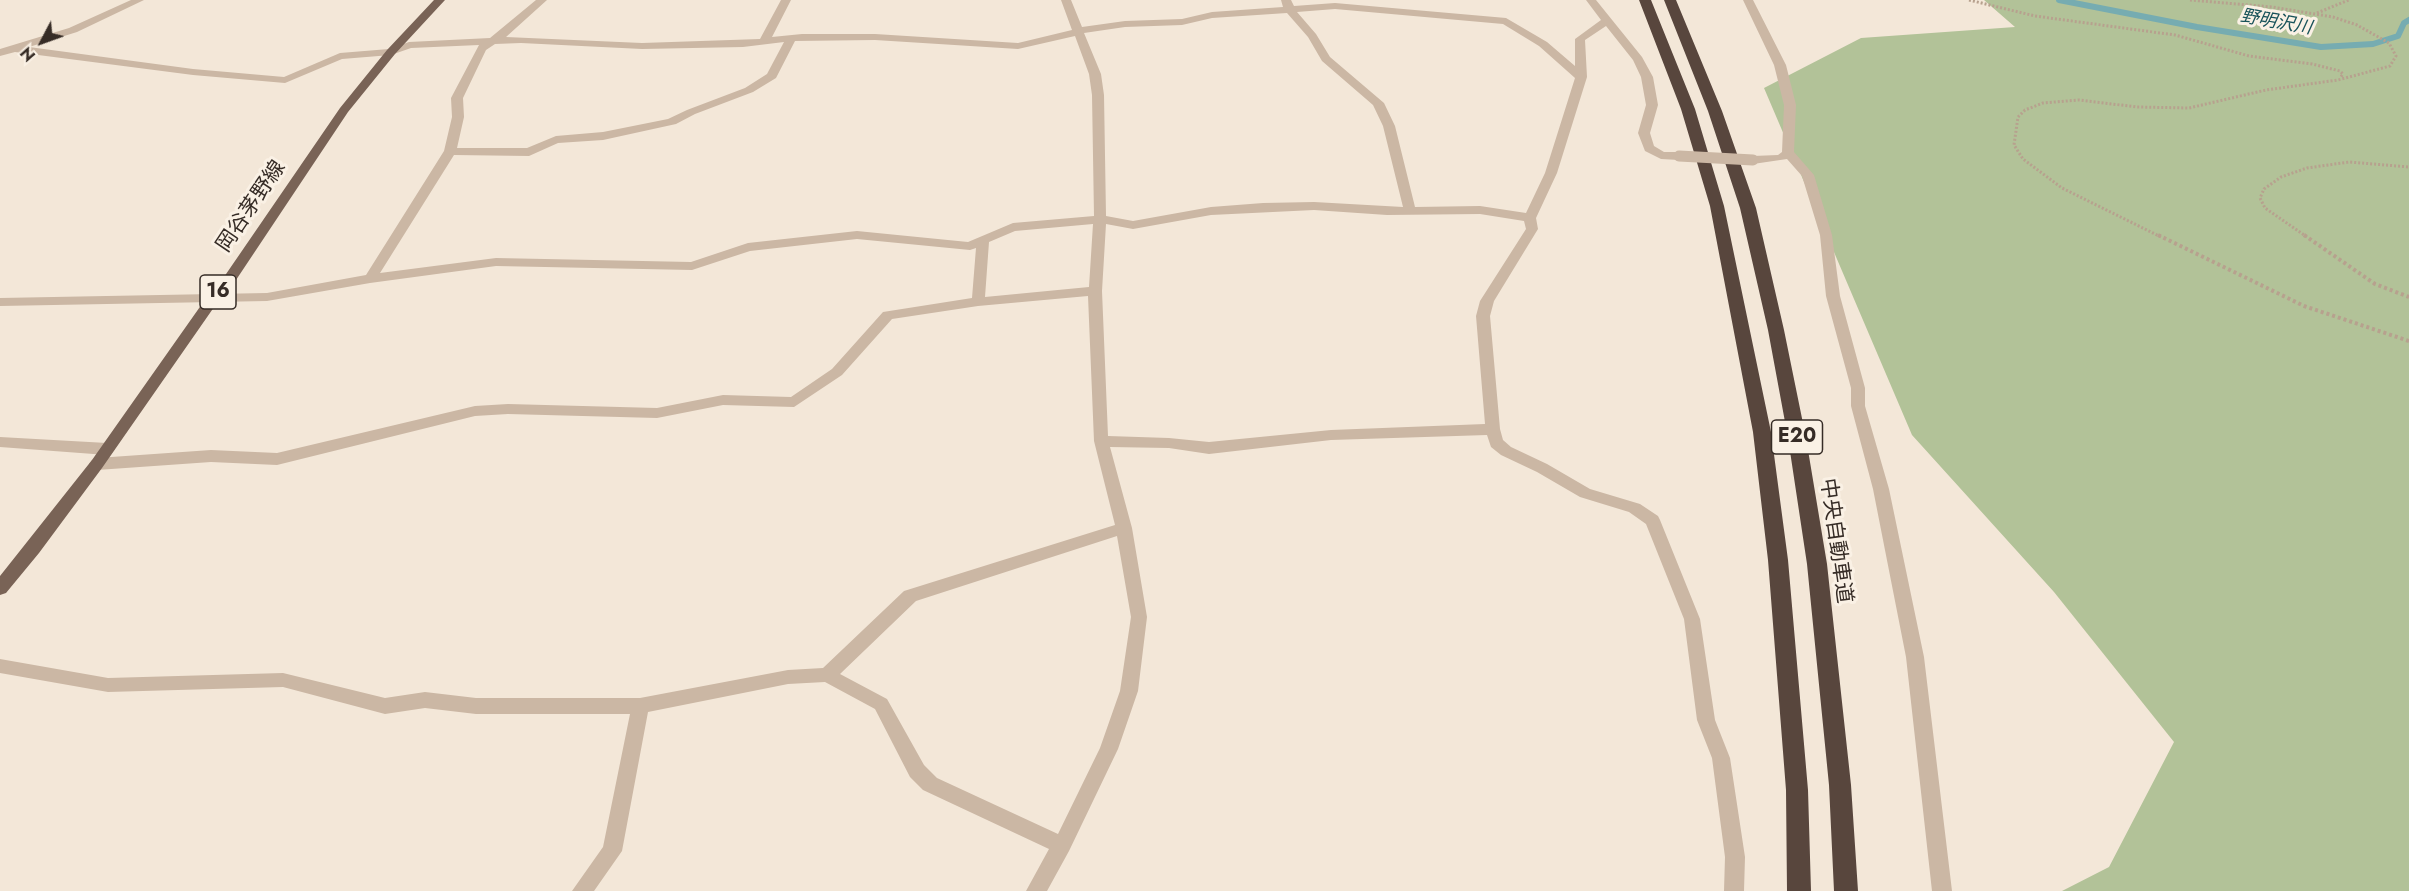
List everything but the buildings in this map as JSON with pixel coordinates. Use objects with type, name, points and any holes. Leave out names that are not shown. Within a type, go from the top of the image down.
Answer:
[{"type":"highway","name":"E20","points":[[1645,0],[1688,109],[1717,206],[1761,432],[1778,560],[1796,778],[1799,891]]},
{"type":"highway","name":"中央自動車道","points":[[1670,0],[1715,111],[1744,197],[1776,330],[1817,564],[1840,785],[1846,891]]},
{"type":"main road","name":"岡谷茅野線","points":[[0,588],[33,549],[97,464],[214,297],[229,280],[344,110],[391,52],[440,0]]},
{"type":"street","points":[[0,53],[73,30],[139,0]]},
{"type":"street","points":[[370,279],[450,151],[459,117],[457,98],[482,48],[493,42],[542,0]]},
{"type":"street","points":[[764,42],[786,0]]},
{"type":"street","points":[[1036,891],[1062,845],[1109,749],[1129,691],[1139,617],[1124,528],[1101,441],[1095,291],[1100,219],[1098,95],[1095,74],[1066,0]]},
{"type":"street","points":[[1591,0],[1638,59],[1647,77],[1652,105],[1644,133],[1649,148],[1661,155],[1753,160],[1781,158],[1788,153]]},
{"type":"street","points":[[1748,0],[1780,64],[1790,105],[1788,153],[1808,175],[1826,235],[1833,296],[1857,388],[1858,406],[1881,489],[1915,657],[1942,891]]},
{"type":"street","points":[[16,49],[226,76],[285,80],[340,56],[391,52],[410,45],[521,40],[642,46],[764,42],[802,37],[920,38],[1018,46],[1125,24],[1182,22],[1212,15],[1288,5],[1397,5],[1506,21],[1543,44],[1581,77]]},
{"type":"street","points":[[1288,5],[1326,59],[1378,103],[1389,126],[1410,210]]},
{"type":"street","points":[[1608,20],[1580,39],[1581,77],[1551,173],[1530,218],[1532,229],[1488,301],[1483,316],[1493,429],[1496,443],[1506,451],[1542,468],[1585,494],[1634,508],[1652,520],[1692,619],[1706,720],[1722,758],[1735,857],[1734,891]]},
{"type":"street","points":[[450,151],[529,152],[555,140],[603,136],[672,122],[691,112],[749,90],[772,76],[791,39]]},
{"type":"street","points":[[0,302],[267,297],[370,279],[496,262],[692,266],[748,247],[856,235],[970,246],[1013,227],[1100,219],[1133,225],[1211,211],[1263,207],[1314,206],[1388,212],[1480,210],[1530,218]]},
{"type":"street","points":[[978,302],[983,240]]},
{"type":"street","points":[[97,464],[211,456],[277,459],[475,411],[508,409],[657,413],[723,400],[794,402],[837,372],[888,315],[978,302],[1095,291]]},
{"type":"street","points":[[1101,441],[1169,443],[1209,448],[1331,435],[1493,429]]},
{"type":"street","points":[[0,442],[107,449]]},
{"type":"street","points":[[828,675],[910,596],[1124,528]]},
{"type":"street","points":[[0,666],[108,685],[283,680],[385,706],[425,700],[476,706],[640,706],[788,677],[828,675],[881,704],[917,771],[930,784],[1062,845]]},
{"type":"street","points":[[582,891],[612,851],[640,706]]},
{"type":"path","points":[[1969,0],[2035,16],[2175,36],[2249,56],[2313,64],[2340,71],[2343,74],[2340,79]]},
{"type":"path","points":[[2190,0],[2316,14],[2357,25],[2389,43],[2396,56],[2390,66],[2340,79],[2266,90],[2189,108],[2137,107],[2079,100],[2043,103],[2025,110],[2018,117],[2014,145],[2023,159],[2061,188],[2167,242],[2304,306],[2409,341]]},
{"type":"path","points":[[2316,14],[2349,0]]},
{"type":"path","points":[[2409,167],[2349,162],[2307,168],[2281,177],[2264,189],[2260,198],[2265,208],[2375,284],[2409,297]]},
{"type":"green space","points":[[1984,0],[2409,0],[2409,891],[2062,891],[2109,867],[2174,742],[2054,592],[1912,435],[1764,88],[1861,38],[2015,27]]},
{"type":"waterway","name":"野明沢川","points":[[2059,0],[2197,27],[2321,47],[2373,44],[2398,36],[2404,23],[2409,20]]}]
